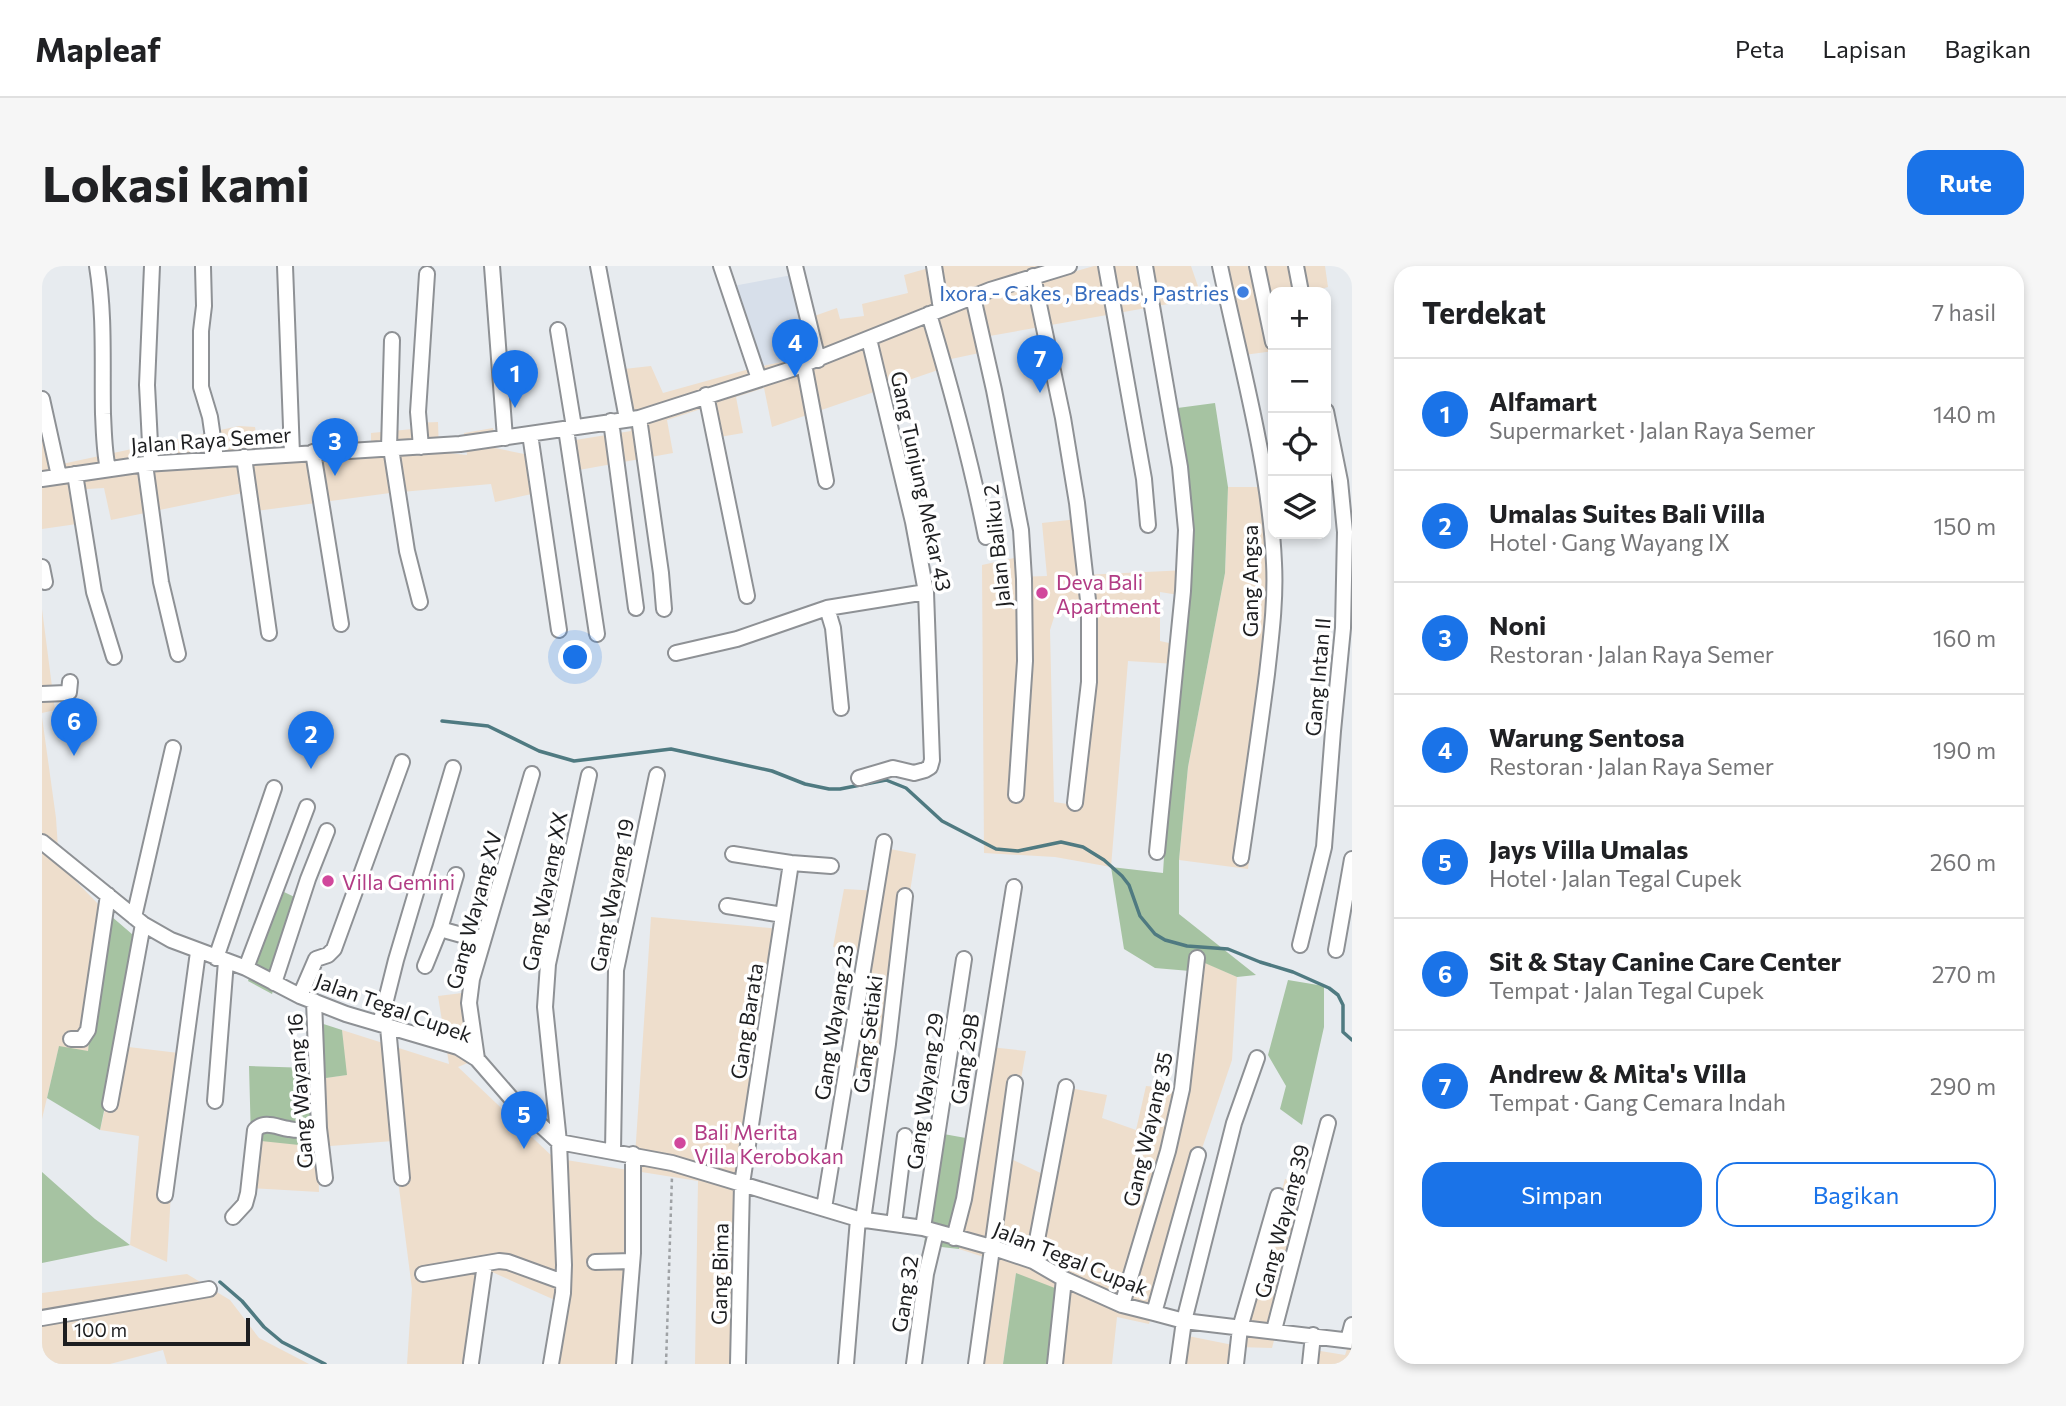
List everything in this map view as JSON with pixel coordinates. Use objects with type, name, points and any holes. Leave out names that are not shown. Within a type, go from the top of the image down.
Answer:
[{"type":"street","points":[[97,266],[102,297],[105,451],[108,469]]},
{"type":"street","points":[[152,266],[147,385],[148,463],[161,582],[178,654]]},
{"type":"street","points":[[285,266],[292,454]]},
{"type":"street","points":[[492,266],[505,438]]},
{"type":"street","points":[[598,266],[633,418],[662,573],[664,609]]},
{"type":"street","points":[[721,266],[759,379]]},
{"type":"street","points":[[795,266],[811,362],[826,481]]},
{"type":"street","points":[[934,266],[935,312],[985,537]]},
{"type":"street","name":"Jalan Raya Semer","points":[[42,479],[148,463],[421,447],[505,438],[633,418],[811,362],[973,297],[1033,275],[1069,266]]},
{"type":"street","points":[[1106,266],[1143,479],[1148,525]]},
{"type":"street","points":[[1145,266],[1180,467],[1186,530],[1183,591],[1157,852]]},
{"type":"street","name":"Gang Angsa","points":[[1220,266],[1270,512],[1274,565],[1269,657],[1241,858]]},
{"type":"street","points":[[1257,266],[1268,318]]},
{"type":"street","points":[[1296,266],[1300,287]]},
{"type":"street","points":[[203,267],[201,387],[210,417],[216,459]]},
{"type":"street","points":[[421,447],[418,412],[427,274]]},
{"type":"street","points":[[1033,275],[1065,430],[1077,503],[1089,609],[1088,693],[1076,803]]},
{"type":"street","name":"Jalan Baliku 2","points":[[973,297],[1021,530],[1025,661],[1016,795]]},
{"type":"street","points":[[558,330],[597,634]]},
{"type":"street","name":"Gang Tunjung Mekar 43","points":[[859,778],[893,768],[915,773],[930,767],[926,592],[914,522],[869,339]]},
{"type":"street","points":[[392,340],[390,448],[407,551],[420,602]]},
{"type":"street","points":[[706,395],[747,596]]},
{"type":"street","points":[[42,398],[59,476]]},
{"type":"street","name":"Gang Intan II","points":[[1300,945],[1324,847],[1343,628],[1346,479],[1327,413]]},
{"type":"street","points":[[611,421],[636,608]]},
{"type":"street","points":[[530,434],[559,630]]},
{"type":"street","points":[[313,452],[341,624]]},
{"type":"street","points":[[244,457],[269,633]]},
{"type":"street","points":[[75,474],[94,592],[114,657]]},
{"type":"street","points":[[676,653],[737,639],[827,608],[926,592]]},
{"type":"street","points":[[827,608],[833,628],[841,708]]},
{"type":"street","points":[[42,694],[69,692],[70,682]]},
{"type":"street","points":[[110,1104],[139,920],[173,748]]},
{"type":"street","points":[[307,998],[316,959],[328,955],[334,949],[402,762]]},
{"type":"street","points":[[402,1178],[384,1025],[396,960],[453,768]]},
{"type":"street","name":"Gang Wayang XV","points":[[477,1059],[470,991],[532,774]]},
{"type":"street","name":"Gang Wayang XX","points":[[551,1364],[563,1282],[559,1142],[545,1007],[548,964],[589,775]]},
{"type":"street","name":"Gang Wayang 19","points":[[613,1151],[616,970],[657,775]]},
{"type":"street","points":[[215,1101],[221,959],[274,788]]},
{"type":"street","points":[[246,968],[307,807]]},
{"type":"street","points":[[274,983],[308,879],[327,831]]},
{"type":"street","name":"Jalan Tegal Cupek","points":[[42,842],[139,920],[171,940],[246,968],[307,998],[458,1047],[477,1059],[511,1098],[559,1142]]},
{"type":"street","name":"Gang Wayang 23","points":[[824,1208],[884,842]]},
{"type":"street","points":[[733,854],[831,866]]},
{"type":"street","points":[[1336,950],[1352,859]]},
{"type":"street","name":"Gang Barata","points":[[742,1184],[791,863]]},
{"type":"street","points":[[425,966],[440,929],[456,875]]},
{"type":"street","name":"Gang 29B","points":[[954,1238],[964,1199],[1014,887]]},
{"type":"street","points":[[71,1039],[82,1038],[88,1030],[108,895]]},
{"type":"street","name":"Gang Setiaki","points":[[846,1364],[861,1219],[888,1044],[905,896]]},
{"type":"street","points":[[727,906],[783,915]]},
{"type":"street","points":[[440,929],[483,941]]},
{"type":"street","points":[[165,1195],[198,952]]},
{"type":"street","name":"Gang Wayang 35","points":[[1122,1305],[1168,1151],[1182,1089],[1197,958]]},
{"type":"street","name":"Gang Wayang 29","points":[[930,1230],[964,959]]},
{"type":"street","name":"Gang Wayang 16","points":[[307,998],[325,1178]]},
{"type":"street","points":[[1178,1364],[1184,1321],[1234,1123],[1257,1058]]},
{"type":"street","points":[[976,1364],[1014,1083]]},
{"type":"street","points":[[1033,1261],[1066,1087]]},
{"type":"street","name":"Gang Wayang 39","points":[[1274,1330],[1328,1123]]},
{"type":"street","points":[[233,1217],[245,1204],[248,1193],[255,1130],[260,1125],[267,1124],[289,1129],[318,1128]]},
{"type":"street","points":[[894,1224],[905,1136]]},
{"type":"street","points":[[559,1142],[672,1163],[861,1219]]},
{"type":"street","points":[[624,1364],[632,1261],[633,1154]]},
{"type":"street","points":[[1154,1313],[1198,1155]]},
{"type":"street","name":"Gang Bima","points":[[738,1364],[742,1184]]},
{"type":"street","points":[[1236,1364],[1240,1328],[1278,1196]]},
{"type":"street","name":"Jalan Tegal Cupak","points":[[861,1219],[930,1230],[991,1247],[1033,1261],[1064,1279],[1122,1305],[1184,1321],[1350,1340]]},
{"type":"street","name":"Gang 32","points":[[914,1364],[930,1230]]},
{"type":"street","points":[[595,1262],[632,1261]]},
{"type":"street","points":[[423,1274],[508,1262],[563,1282]]},
{"type":"street","points":[[471,1363],[485,1264]]},
{"type":"street","points":[[1055,1364],[1064,1279]]},
{"type":"street","points":[[42,1318],[209,1289]]},
{"type":"street","points":[[1350,1340],[1352,1325]]},
{"type":"street","points":[[1310,1364],[1313,1335]]},
{"type":"path","points":[[666,1364],[672,1163]]},
{"type":"shaded area","points":[[936,266],[1071,266],[1073,272],[1094,266],[1191,266],[1202,298],[984,337],[984,352],[937,362],[938,370],[772,427],[764,388],[736,397],[743,433],[708,439],[701,409],[667,420],[673,453],[568,472],[563,442],[631,431],[615,370],[651,366],[663,393],[804,357],[800,321],[837,308],[840,319],[864,316],[862,304],[908,293],[904,275]]},
{"type":"shaded area","points":[[1226,266],[1325,266],[1328,287],[1268,287],[1268,352],[1244,355]]},
{"type":"shaded area","points":[[792,275],[804,357],[753,368],[733,286]]},
{"type":"shaded area","points":[[438,422],[439,452],[467,455],[464,433],[493,428],[495,448],[529,455],[536,493],[495,502],[491,484],[390,493],[249,512],[247,492],[111,520],[104,488],[72,490],[77,524],[42,529],[42,428],[48,467],[239,426],[255,427],[259,452],[371,441],[371,433],[413,429],[413,423]]},
{"type":"shaded area","points":[[1228,487],[1268,487],[1268,539],[1271,539],[1263,731],[1248,869],[1179,860],[1188,767],[1225,573]]},
{"type":"shaded area","points":[[1078,519],[1083,575],[1187,570],[1185,596],[1160,592],[1160,641],[1178,645],[1176,664],[1128,661],[1111,867],[1055,857],[984,853],[982,565],[1014,558],[1016,577],[1047,576],[1042,523]],"holes":[[[1084,610],[1082,805],[1054,802],[1050,630],[1056,611]]]},
{"type":"shaded area","points":[[42,609],[55,710],[42,713]]},
{"type":"shaded area","points":[[42,717],[56,818],[59,864],[104,910],[88,1052],[59,1047],[42,1119]]},
{"type":"shaded area","points":[[890,849],[916,854],[881,1073],[849,1066],[868,952],[833,947],[844,889],[880,891]]},
{"type":"shaded area","points":[[651,917],[780,929],[744,1197],[736,1364],[695,1364],[698,1181],[635,1171],[619,1364],[552,1364],[566,1305],[492,1272],[470,1364],[407,1364],[412,1289],[393,1141],[318,1147],[319,1192],[251,1188],[251,1140],[312,1080],[346,1075],[342,1030],[449,1064],[438,996],[462,993],[470,1062],[458,1067],[554,1158],[634,1171]]},
{"type":"shaded area","points":[[1191,956],[1237,977],[1232,1060],[1190,1184],[1149,1324],[1117,1317],[1112,1364],[1057,1364],[1016,1273],[1003,1364],[979,1364],[990,1259],[959,1249],[990,1047],[1026,1051],[1007,1157],[1051,1178],[1070,1088],[1107,1095],[1102,1118],[1136,1130],[1146,1086],[1180,1089]]},
{"type":"shaded area","points":[[120,1046],[179,1053],[167,1262],[130,1245],[139,1136],[100,1130]]},
{"type":"shaded area","points":[[1285,1179],[1316,1184],[1272,1348],[1238,1347],[1235,1364],[1177,1364],[1183,1335],[1238,1346]]},
{"type":"shaded area","points":[[187,1274],[230,1300],[259,1338],[309,1364],[167,1364],[163,1350],[110,1364],[42,1364],[42,1293]]},
{"type":"shaded area","points":[[1352,1334],[1352,1364],[1306,1364],[1308,1349],[1345,1355]]},
{"type":"green space","points":[[1215,403],[1228,487],[1225,573],[1188,767],[1179,860],[1179,914],[1256,975],[1237,977],[1191,957],[1190,971],[1155,968],[1124,949],[1111,867],[1163,873],[1176,664],[1185,596],[1170,409]]},
{"type":"green space","points":[[284,892],[305,902],[272,994],[248,981]]},
{"type":"green space","points":[[104,910],[140,941],[100,1130],[47,1098],[59,1046],[88,1051]]},
{"type":"green space","points":[[1288,980],[1324,986],[1324,1027],[1302,1125],[1280,1109],[1286,1086],[1268,1055]]},
{"type":"green space","points":[[305,1018],[342,1030],[347,1075],[312,1080],[318,1147],[251,1140],[249,1066],[311,1068]]},
{"type":"green space","points":[[938,1133],[977,1140],[959,1249],[924,1245]]},
{"type":"green space","points":[[42,1172],[95,1219],[130,1245],[42,1263]]},
{"type":"green space","points":[[1016,1273],[1060,1290],[1057,1364],[1003,1364]]},
{"type":"waterway","points":[[442,721],[488,726],[539,751],[574,761],[671,749],[772,771],[805,784],[829,789],[886,780],[906,788],[942,821],[996,849],[1018,851],[1061,842],[1083,847],[1122,876],[1129,885],[1140,916],[1155,934],[1165,940],[1187,946],[1228,949],[1329,988],[1338,995],[1343,1005],[1343,1032],[1352,1040]]},
{"type":"waterway","points":[[220,1282],[282,1342],[325,1364]]},
{"type":"place","name":"Ixora - Cakes , Breads , Pastries","points":[[1243,292]]},
{"type":"place","name":"Warung Sentosa","points":[[795,377]]},
{"type":"place","name":"Andrew & Mita's Villa","points":[[1040,393]]},
{"type":"place","name":"Alfamart","points":[[515,408]]},
{"type":"place","name":"Noni","points":[[335,476]]},
{"type":"place","name":"Deva Bali Apartment","points":[[1042,593]]},
{"type":"place","name":"Sit & Stay Canine Care Center","points":[[74,756]]},
{"type":"place","name":"Umalas Suites Bali Villa","points":[[311,769]]},
{"type":"place","name":"Villa Gemini","points":[[328,881]]},
{"type":"place","name":"Bali Merita Villa Kerobokan","points":[[680,1143]]},
{"type":"place","name":"Jays Villa Umalas","points":[[524,1149]]}]
